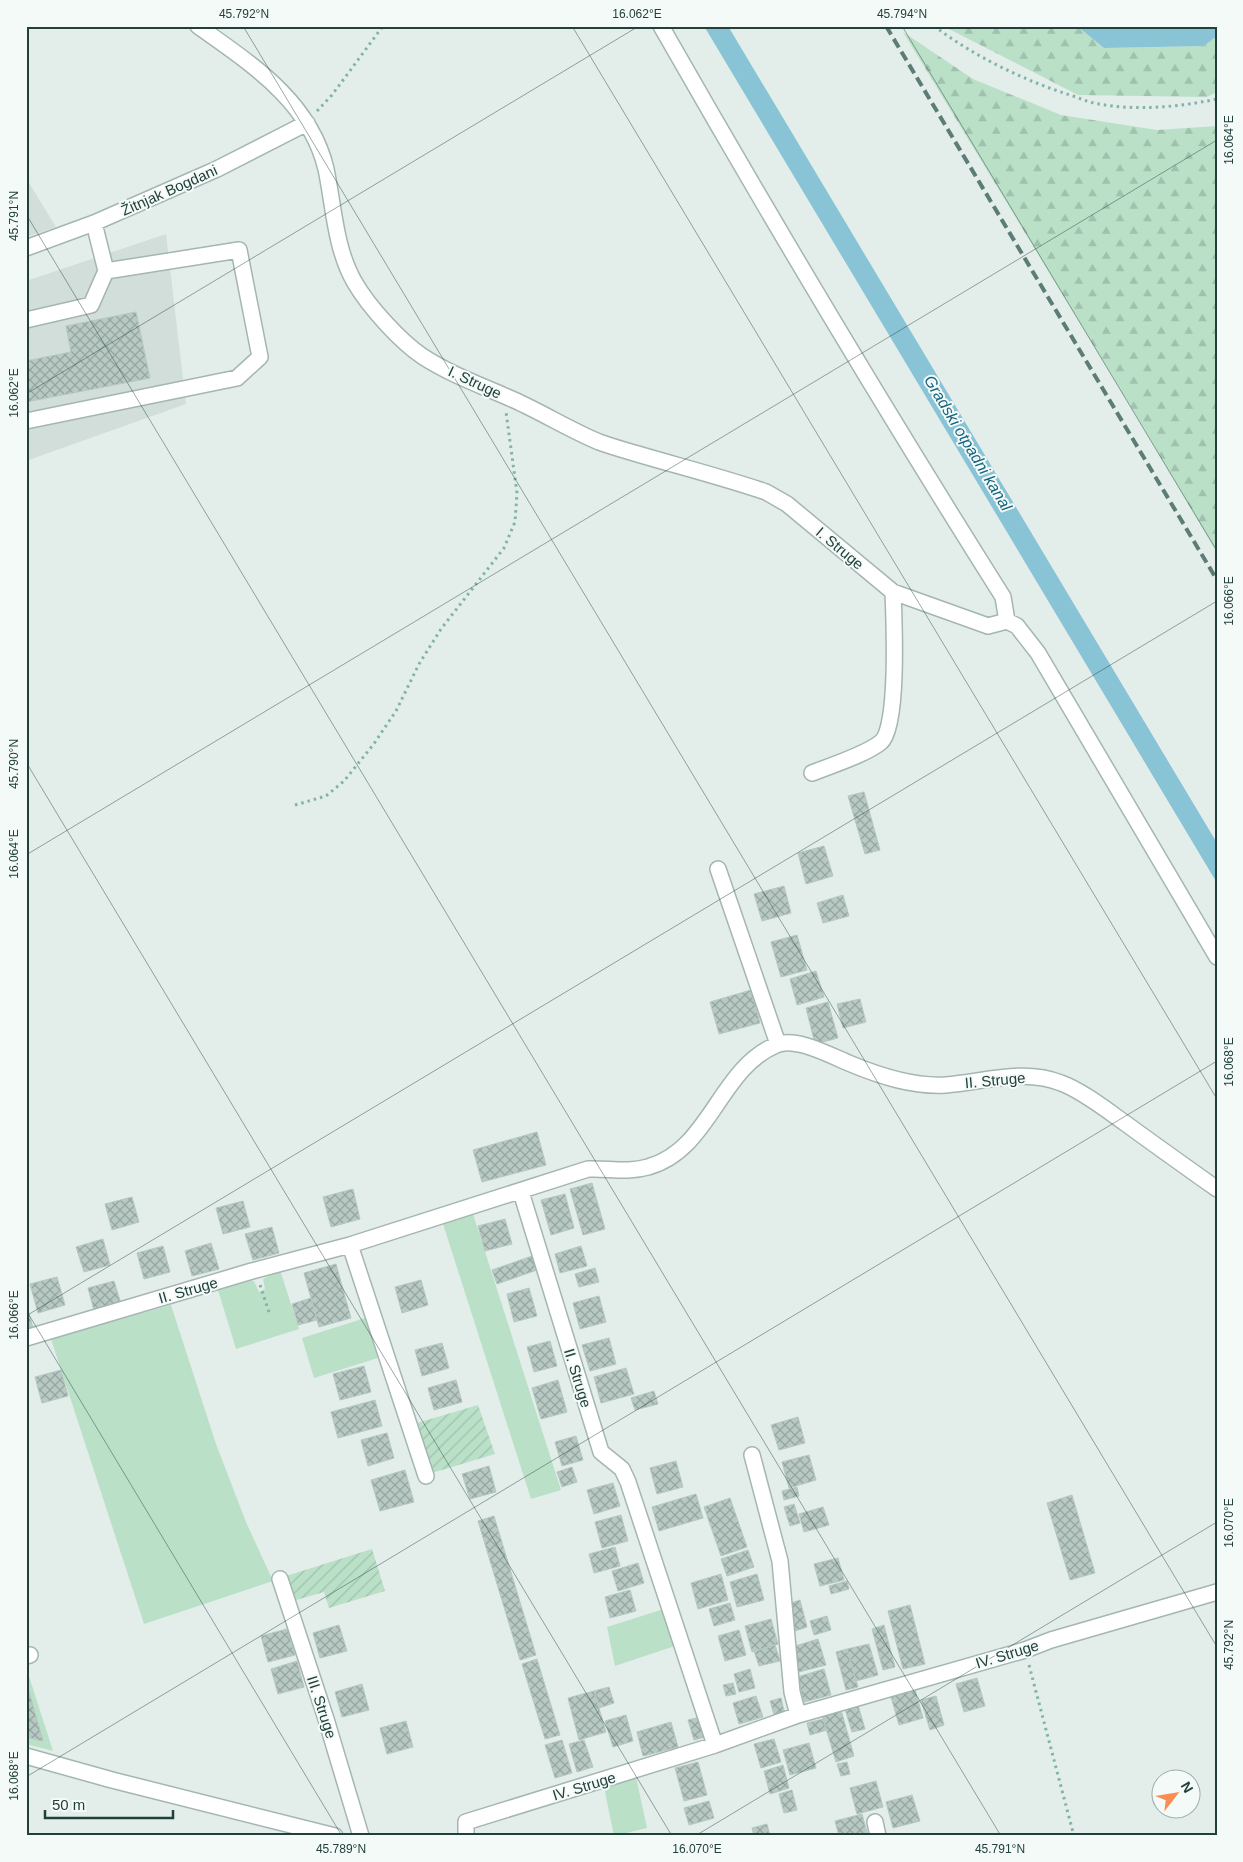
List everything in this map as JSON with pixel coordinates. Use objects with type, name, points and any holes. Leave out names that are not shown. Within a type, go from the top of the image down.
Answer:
[{"type":"street","name":"I. Struge","points":[[198,26],[262,73],[286,95],[307,123],[316,140],[326,168],[338,237],[346,264],[355,283],[389,326],[421,355],[462,378],[600,442],[766,492],[787,504],[893,592],[988,626],[1006,621]]},
{"type":"street","points":[[661,26],[736,158],[925,474],[1003,598],[1006,621],[1017,626],[1038,653],[1217,957]]},
{"type":"street","name":"Žitnjak Bogdani","points":[[26,248],[94,223],[217,169],[307,123]]},
{"type":"street","points":[[26,320],[91,305],[106,271],[94,223]]},
{"type":"street","points":[[26,421],[237,378],[260,358],[239,250],[106,271]]},
{"type":"street","points":[[812,773],[872,748],[883,742],[887,734],[894,684],[893,592]]},
{"type":"street","points":[[718,869],[778,1044]]},
{"type":"street","name":"II. Struge","points":[[26,1338],[255,1270],[350,1245],[520,1192],[554,1179],[588,1170],[604,1168],[630,1170],[648,1167],[675,1154],[705,1122],[741,1070],[756,1056],[778,1044],[798,1043],[877,1075],[915,1083],[945,1085],[1020,1076],[1043,1077],[1062,1083],[1104,1108],[1217,1189]]},
{"type":"street","name":"II. Struge","points":[[520,1192],[602,1452],[622,1469],[715,1745]]},
{"type":"street","points":[[350,1245],[426,1476]]},
{"type":"street","points":[[752,1455],[780,1561],[792,1692],[798,1714]]},
{"type":"street","name":"III. Struge","points":[[280,1579],[326,1719],[361,1836]]},
{"type":"street","name":"IV. Struge","points":[[466,1836],[466,1822],[715,1745],[798,1714],[1025,1650],[1051,1640],[1217,1592]]},
{"type":"street","points":[[26,1756],[112,1780],[335,1836]]},
{"type":"path","points":[[307,123],[332,94],[383,26]]},
{"type":"path","points":[[934,26],[988,60],[1048,88],[1098,104],[1138,107],[1186,105],[1217,99]]},
{"type":"path","points":[[294,805],[326,796],[344,781],[373,745],[396,711],[419,664],[441,628],[504,548],[516,522],[517,493],[503,396]]},
{"type":"path","points":[[255,1270],[269,1312]]},
{"type":"path","points":[[1025,1650],[1074,1836]]},
{"type":"shaded area","points":[[26,178],[56,227],[26,237]]},
{"type":"shaded area","points":[[166,234],[186,404],[26,461],[26,281]]},
{"type":"green space","points":[[943,26],[1077,26],[1104,48],[1204,46],[1217,36],[1217,92],[1207,97],[1078,95]]},
{"type":"green space","points":[[903,32],[973,79],[1061,115],[1157,130],[1217,126],[1217,553],[1132,409]]},
{"type":"green space","points":[[473,1214],[561,1490],[531,1499],[443,1224]]},
{"type":"green space","points":[[280,1270],[299,1329],[236,1349],[218,1290],[254,1281],[259,1292],[265,1289],[263,1279]]},
{"type":"green space","points":[[171,1305],[216,1444],[246,1522],[273,1581],[144,1624],[51,1339]]},
{"type":"green space","points":[[365,1318],[378,1358],[314,1378],[302,1338]]},
{"type":"green space","points":[[478,1405],[495,1454],[432,1473],[417,1423]]},
{"type":"green space","points":[[372,1549],[385,1591],[329,1608],[324,1592],[293,1601],[286,1576]]},
{"type":"green space","points":[[667,1608],[678,1645],[615,1666],[607,1627]]},
{"type":"green space","points":[[26,1667],[53,1751],[26,1744]]},
{"type":"green space","points":[[636,1777],[647,1828],[614,1836],[604,1787]]},
{"type":"water","name":"Gradski otpadni kanal","points":[[704,26],[728,26],[1217,843],[1217,883]]},
{"type":"water","points":[[1077,26],[1217,26],[1217,36],[1204,46],[1104,48]]},
{"type":"building","points":[[136,312],[150,378],[26,402],[26,361],[71,352],[66,326]]},
{"type":"building","points":[[864,792],[880,850],[865,854],[848,796]]},
{"type":"building","points":[[824,846],[833,876],[806,884],[798,853]]},
{"type":"building","points":[[784,886],[791,913],[762,921],[754,894]]},
{"type":"building","points":[[843,895],[849,916],[823,923],[817,903]]},
{"type":"building","points":[[797,935],[807,970],[781,977],[771,942]]},
{"type":"building","points":[[816,971],[824,997],[797,1005],[790,979]]},
{"type":"building","points":[[751,990],[760,1023],[719,1034],[710,1002]]},
{"type":"building","points":[[860,999],[866,1022],[843,1028],[837,1004]]},
{"type":"building","points":[[828,1002],[838,1038],[815,1044],[806,1008]]},
{"type":"building","points":[[537,1132],[546,1165],[482,1182],[473,1150]]},
{"type":"building","points":[[592,1183],[605,1229],[583,1235],[570,1189]]},
{"type":"building","points":[[353,1189],[360,1219],[331,1227],[323,1197]]},
{"type":"building","points":[[565,1194],[574,1228],[551,1235],[541,1200]]},
{"type":"building","points":[[132,1197],[139,1222],[112,1230],[105,1204]]},
{"type":"building","points":[[243,1201],[250,1227],[223,1234],[216,1208]]},
{"type":"building","points":[[505,1219],[512,1244],[485,1251],[478,1226]]},
{"type":"building","points":[[272,1227],[279,1253],[253,1260],[245,1234]]},
{"type":"building","points":[[103,1239],[110,1265],[84,1272],[76,1247]]},
{"type":"building","points":[[211,1243],[219,1269],[192,1276],[185,1251]]},
{"type":"building","points":[[163,1246],[170,1272],[144,1279],[137,1253]]},
{"type":"building","points":[[581,1246],[587,1266],[560,1273],[555,1254]]},
{"type":"building","points":[[532,1256],[537,1270],[497,1284],[492,1270]]},
{"type":"building","points":[[336,1264],[351,1318],[319,1327],[304,1273]]},
{"type":"building","points":[[595,1268],[599,1282],[579,1287],[575,1274]]},
{"type":"building","points":[[57,1277],[65,1305],[38,1313],[30,1284]]},
{"type":"building","points":[[421,1280],[428,1305],[402,1313],[395,1287]]},
{"type":"building","points":[[114,1281],[122,1307],[95,1314],[88,1288]]},
{"type":"building","points":[[529,1288],[537,1316],[514,1322],[507,1294]]},
{"type":"building","points":[[599,1296],[606,1322],[580,1329],[573,1303]]},
{"type":"building","points":[[311,1298],[317,1320],[298,1325],[292,1304]]},
{"type":"building","points":[[26,1303],[33,1328],[26,1330]]},
{"type":"building","points":[[609,1338],[616,1364],[590,1371],[582,1345]]},
{"type":"building","points":[[550,1341],[557,1366],[534,1372],[527,1347]]},
{"type":"building","points":[[442,1343],[449,1368],[422,1376],[415,1350]]},
{"type":"building","points":[[364,1366],[371,1392],[340,1400],[333,1374]]},
{"type":"building","points":[[626,1368],[634,1394],[601,1403],[594,1377]]},
{"type":"building","points":[[61,1370],[68,1396],[42,1403],[35,1377]]},
{"type":"building","points":[[456,1380],[462,1402],[434,1410],[428,1388]]},
{"type":"building","points":[[558,1380],[567,1412],[541,1419],[532,1388]]},
{"type":"building","points":[[654,1391],[658,1404],[635,1410],[631,1398]]},
{"type":"building","points":[[375,1400],[382,1426],[338,1438],[331,1412]]},
{"type":"building","points":[[798,1417],[805,1443],[779,1450],[771,1425]]},
{"type":"building","points":[[387,1433],[394,1458],[368,1466],[361,1440]]},
{"type":"building","points":[[576,1436],[583,1460],[562,1466],[555,1442]]},
{"type":"building","points":[[809,1455],[816,1480],[789,1488],[782,1462]]},
{"type":"building","points":[[676,1461],[683,1487],[657,1494],[650,1468]]},
{"type":"building","points":[[489,1466],[496,1492],[470,1499],[462,1474]]},
{"type":"building","points":[[572,1467],[577,1482],[562,1487],[557,1472]]},
{"type":"building","points":[[405,1470],[414,1502],[380,1511],[371,1480]]},
{"type":"building","points":[[613,1483],[620,1506],[594,1514],[587,1490]]},
{"type":"building","points":[[797,1487],[799,1496],[784,1500],[782,1491]]},
{"type":"building","points":[[696,1494],[703,1518],[659,1531],[652,1507]]},
{"type":"building","points":[[1072,1495],[1095,1573],[1070,1580],[1047,1503]]},
{"type":"building","points":[[730,1498],[747,1547],[721,1556],[704,1507]]},
{"type":"building","points":[[794,1504],[800,1523],[790,1526],[784,1507]]},
{"type":"building","points":[[823,1507],[829,1525],[804,1532],[799,1514]]},
{"type":"building","points":[[621,1515],[628,1541],[602,1548],[595,1522]]},
{"type":"building","points":[[494,1516],[536,1655],[520,1660],[478,1521]]},
{"type":"building","points":[[615,1547],[620,1566],[594,1573],[589,1554]]},
{"type":"building","points":[[748,1550],[754,1567],[727,1576],[721,1559]]},
{"type":"building","points":[[838,1558],[844,1580],[820,1586],[814,1564]]},
{"type":"building","points":[[638,1563],[644,1583],[618,1591],[612,1571]]},
{"type":"building","points":[[721,1574],[728,1600],[698,1609],[691,1583]]},
{"type":"building","points":[[757,1574],[764,1600],[737,1607],[730,1582]]},
{"type":"building","points":[[847,1581],[849,1589],[831,1594],[829,1586]]},
{"type":"building","points":[[630,1590],[636,1611],[610,1618],[605,1597]]},
{"type":"building","points":[[800,1600],[807,1627],[795,1631],[788,1604]]},
{"type":"building","points":[[730,1603],[735,1620],[714,1626],[709,1609]]},
{"type":"building","points":[[910,1605],[925,1664],[903,1669],[888,1611]]},
{"type":"building","points":[[827,1616],[831,1630],[814,1635],[810,1621]]},
{"type":"building","points":[[771,1619],[778,1644],[752,1652],[745,1626]]},
{"type":"building","points":[[339,1625],[347,1651],[320,1658],[313,1633]]},
{"type":"building","points":[[884,1625],[895,1667],[883,1670],[872,1629]]},
{"type":"building","points":[[287,1629],[295,1655],[268,1662],[261,1636]]},
{"type":"building","points":[[739,1630],[746,1655],[725,1661],[718,1636]]},
{"type":"building","points":[[818,1639],[826,1665],[799,1672],[792,1647]]},
{"type":"building","points":[[869,1644],[878,1675],[856,1681],[847,1649]]},
{"type":"building","points":[[775,1645],[780,1661],[759,1666],[754,1651]]},
{"type":"building","points":[[847,1649],[858,1687],[846,1690],[836,1652]]},
{"type":"building","points":[[537,1659],[560,1735],[545,1739],[522,1664]]},
{"type":"building","points":[[297,1661],[304,1687],[278,1694],[271,1669]]},
{"type":"building","points":[[750,1669],[755,1688],[739,1692],[734,1674]]},
{"type":"building","points":[[824,1669],[831,1695],[804,1702],[797,1677]]},
{"type":"building","points":[[977,1678],[985,1706],[964,1712],[956,1684]]},
{"type":"building","points":[[26,1681],[43,1741],[26,1737]]},
{"type":"building","points":[[733,1683],[736,1694],[726,1696],[723,1685]]},
{"type":"building","points":[[362,1684],[369,1710],[342,1717],[335,1692]]},
{"type":"building","points":[[609,1687],[614,1703],[599,1708],[594,1691]]},
{"type":"building","points":[[915,1690],[923,1718],[899,1725],[891,1697]]},
{"type":"building","points":[[594,1691],[606,1732],[579,1740],[568,1698]]},
{"type":"building","points":[[756,1696],[763,1717],[739,1724],[733,1703]]},
{"type":"building","points":[[936,1696],[944,1725],[930,1730],[921,1700]]},
{"type":"building","points":[[781,1698],[785,1715],[775,1718],[770,1701]]},
{"type":"building","points":[[858,1705],[865,1729],[852,1732],[845,1709]]},
{"type":"building","points":[[841,1710],[854,1756],[836,1762],[822,1715]]},
{"type":"building","points":[[626,1715],[633,1741],[613,1747],[605,1721]]},
{"type":"building","points":[[700,1717],[705,1737],[694,1740],[688,1720]]},
{"type":"building","points":[[823,1719],[827,1730],[810,1735],[807,1723]]},
{"type":"building","points":[[406,1721],[413,1747],[387,1754],[380,1728]]},
{"type":"building","points":[[671,1722],[678,1747],[643,1756],[637,1732]]},
{"type":"building","points":[[774,1739],[781,1762],[761,1768],[754,1744]]},
{"type":"building","points":[[562,1740],[572,1773],[555,1778],[545,1745]]},
{"type":"building","points":[[584,1740],[593,1767],[577,1772],[569,1744]]},
{"type":"building","points":[[809,1743],[816,1768],[790,1775],[783,1750]]},
{"type":"building","points":[[698,1762],[707,1795],[684,1801],[675,1768]]},
{"type":"building","points":[[847,1762],[850,1774],[841,1776],[837,1764]]},
{"type":"building","points":[[783,1765],[789,1788],[770,1794],[764,1771]]},
{"type":"building","points":[[876,1781],[883,1807],[857,1814],[850,1788]]},
{"type":"building","points":[[792,1790],[797,1810],[784,1813],[779,1794]]},
{"type":"building","points":[[912,1795],[920,1821],[893,1828],[886,1802]]},
{"type":"building","points":[[709,1801],[714,1818],[689,1825],[684,1808]]},
{"type":"building","points":[[862,1814],[868,1836],[839,1836],[835,1821]]},
{"type":"building","points":[[767,1824],[770,1836],[754,1836],[752,1828]]},
{"type":"railway","points":[[886,26],[1217,580]]}]
